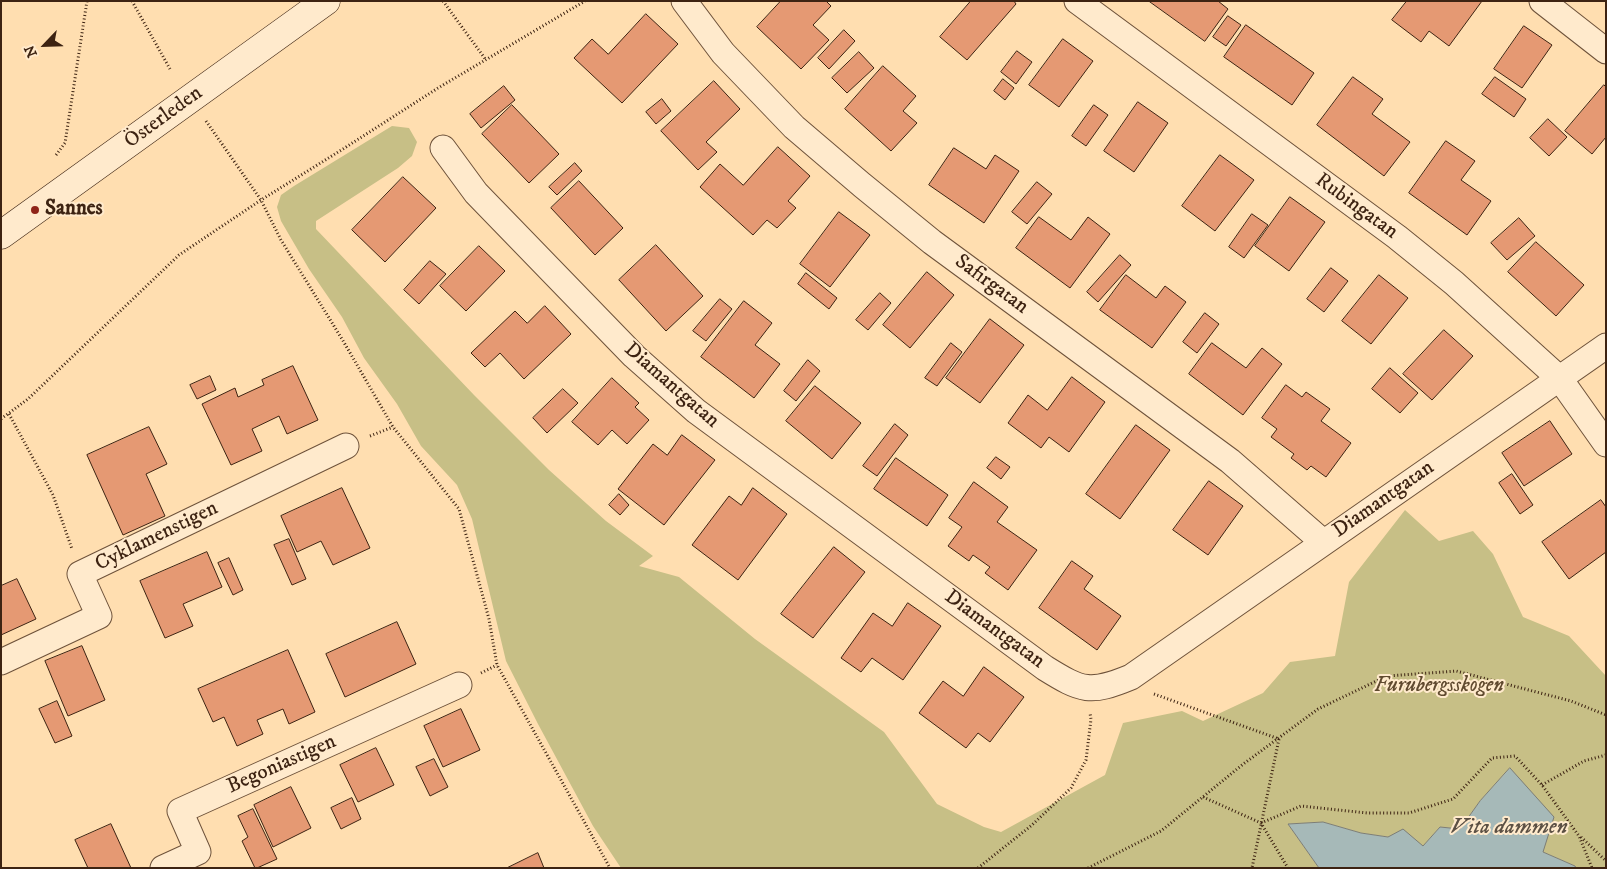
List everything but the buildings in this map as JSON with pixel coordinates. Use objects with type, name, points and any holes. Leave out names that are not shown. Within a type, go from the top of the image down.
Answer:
[{"type":"main road","name":"Österleden","points":[[1,235],[326,1]]},
{"type":"street","name":"Safirgatan","points":[[684,1],[723,53],[794,127],[862,185],[932,242],[1230,461],[1323,542]]},
{"type":"street","name":"Rubingatan","points":[[1077,1],[1397,237],[1454,283],[1560,378],[1606,444]]},
{"type":"street","points":[[1542,1],[1606,51]]},
{"type":"street","name":"Diamantgatan","points":[[443,148],[476,193],[634,356],[696,411],[1045,668],[1069,683],[1085,688],[1102,687],[1131,677],[1606,346]]},
{"type":"street","name":"Cyklamenstigen","points":[[1,662],[99,616],[80,574],[346,446]]},
{"type":"street","name":"Begoniastigen","points":[[163,868],[198,852],[180,812],[459,685]]},
{"type":"path","points":[[56,155],[65,144],[87,1]]},
{"type":"path","points":[[132,1],[170,69]]},
{"type":"path","points":[[443,1],[486,60]]},
{"type":"path","points":[[1,420],[28,399],[179,255],[260,200],[585,1]]},
{"type":"path","points":[[205,120],[260,200],[281,240],[393,427],[459,509],[489,619],[497,665],[610,868]]},
{"type":"path","points":[[10,414],[53,495],[80,574]]},
{"type":"path","points":[[1088,868],[1162,831],[1242,765],[1318,710],[1387,676],[1456,671],[1571,701],[1606,715]]},
{"type":"path","points":[[1120,681],[1279,739]]},
{"type":"path","points":[[978,868],[1032,825],[1071,788],[1086,760],[1091,719],[1085,688]]},
{"type":"path","points":[[1252,868],[1279,739]]},
{"type":"path","points":[[1542,786],[1584,761],[1606,755]]},
{"type":"path","points":[[1262,823],[1301,806],[1367,813],[1409,813],[1453,799],[1492,758],[1515,756],[1542,786],[1580,836],[1606,861]]},
{"type":"path","points":[[1203,797],[1262,823],[1288,868]]},
{"type":"path","points":[[1580,836],[1592,868]]},
{"type":"green space","name":"Furubergsskogen","points":[[392,126],[409,128],[417,142],[412,156],[398,168],[316,221],[316,229],[474,395],[549,470],[606,521],[653,556],[639,566],[679,577],[755,639],[884,732],[937,804],[984,827],[1001,832],[1105,775],[1123,723],[1182,711],[1203,721],[1263,693],[1290,662],[1335,656],[1349,582],[1405,510],[1439,541],[1473,531],[1493,554],[1523,617],[1569,636],[1606,676],[1606,868],[1576,868],[1543,852],[1510,768],[1480,801],[1460,829],[1440,827],[1423,846],[1388,837],[1361,833],[1323,822],[1288,824],[1319,868],[621,868],[593,826],[506,661],[472,519],[457,485],[421,446],[397,404],[364,358],[342,317],[309,269],[281,221],[277,207],[281,195]]},
{"type":"water","name":"Vita dammen","points":[[1510,768],[1554,817],[1543,852],[1576,868],[1319,868],[1288,824],[1323,822],[1361,833],[1388,837],[1403,829],[1423,846],[1440,827],[1460,829],[1480,801]]},
{"type":"place","name":"Sannes","points":[[35,210]]}]
